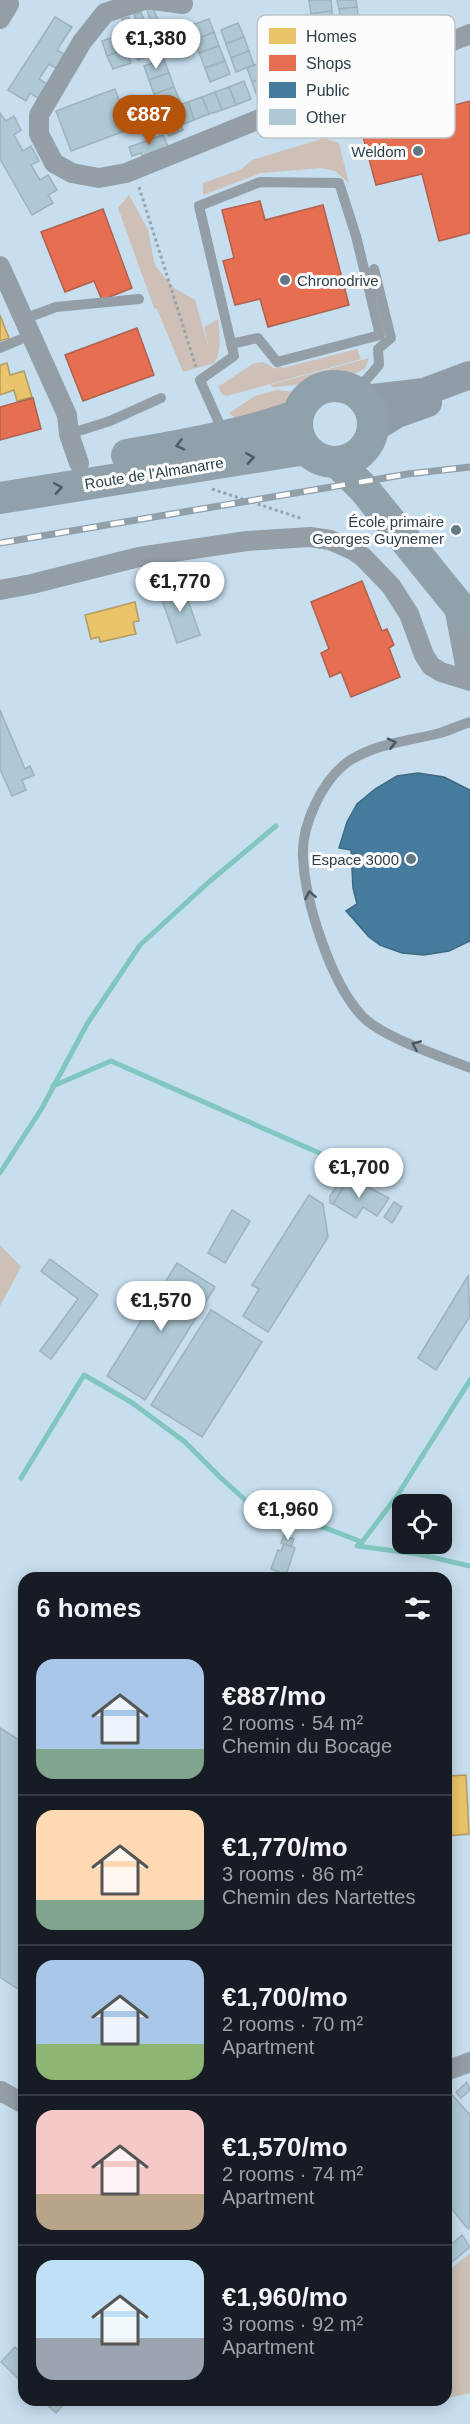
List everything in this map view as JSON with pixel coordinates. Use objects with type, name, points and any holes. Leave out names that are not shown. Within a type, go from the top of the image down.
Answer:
[{"type":"main road","points":[[470,375],[424,392],[357,394],[329,386],[309,396],[298,414],[298,434],[307,451],[321,460],[338,463],[349,460],[369,438],[397,414],[470,390]]},
{"type":"main road","points":[[357,394],[373,418],[365,457],[380,487],[464,604]]},
{"type":"main road","name":"Route de l'Almanarre","points":[[0,477],[176,446],[280,422],[298,414]]},
{"type":"main road","name":"Route de l'Almanarre","points":[[0,498],[199,465],[299,450],[307,451]]},
{"type":"main road","points":[[338,463],[364,489],[464,604]]},
{"type":"street","points":[[0,19],[9,4],[7,0]]},
{"type":"street","points":[[144,0],[105,13],[82,42],[39,115],[39,134],[54,163],[72,174],[99,178],[134,170],[257,120]]},
{"type":"street","points":[[153,0],[183,4]]},
{"type":"street","points":[[455,40],[470,34]]},
{"type":"street","points":[[0,266],[68,415],[69,434],[80,463]]},
{"type":"street","points":[[0,590],[139,557],[284,537],[330,540],[363,557],[391,586],[409,614],[428,662],[441,672],[470,681]]},
{"type":"street","points":[[441,672],[467,665],[464,604]]},
{"type":"street","points":[[452,2069],[470,2062]]},
{"type":"street","points":[[0,2093],[1,2091],[18,2101]]},
{"type":"lane","points":[[224,435],[200,380],[234,356],[199,206],[260,182],[339,183],[356,236],[382,339],[378,349],[379,366],[357,394]]},
{"type":"lane","points":[[231,344],[258,338],[277,362],[391,338],[374,269]]},
{"type":"lane","points":[[0,348],[57,307],[139,299]]},
{"type":"lane","points":[[69,434],[110,421],[161,399]]},
{"type":"lane","points":[[470,722],[441,733],[387,743],[348,762],[325,786],[314,804],[304,840],[303,856],[311,903],[329,962],[343,989],[364,1017],[389,1034],[470,1068]]},
{"type":"path","points":[[134,170],[200,380]]},
{"type":"path","points":[[211,489],[308,521],[330,540]]},
{"type":"shaded area","points":[[324,138],[339,143],[349,183],[335,171],[321,168],[261,173],[203,195],[203,183],[240,170],[252,160]]},
{"type":"shaded area","points":[[129,195],[148,230],[155,266],[174,288],[195,300],[209,349],[204,327],[218,319],[219,348],[214,363],[183,372],[157,309],[154,308],[118,208]]},
{"type":"shaded area","points":[[357,349],[361,359],[227,396],[223,395],[218,387],[254,363],[263,362],[275,369],[277,365],[283,368]]},
{"type":"shaded area","points":[[369,358],[365,369],[350,375],[329,374],[305,384],[273,387],[269,385]]},
{"type":"shaded area","points":[[277,390],[304,393],[291,409],[243,423],[229,413],[255,396]]},
{"type":"shaded area","points":[[0,1245],[21,1267],[0,1306]]},
{"type":"shaded area","points":[[470,2253],[470,2393],[452,2397],[452,2268]]},
{"type":"building: Homes","points":[[0,315],[9,338],[0,341]]},
{"type":"building: Homes","points":[[7,363],[10,375],[24,371],[32,397],[17,401],[14,390],[0,395],[0,365]]},
{"type":"building: Homes","points":[[135,602],[139,621],[133,622],[136,634],[100,642],[99,637],[91,639],[85,615]]},
{"type":"building: Homes","points":[[466,1775],[469,1834],[452,1835],[452,1776]]},
{"type":"building: Shops","name":"Weldom","points":[[470,101],[470,233],[439,241],[422,174],[376,185],[363,138],[455,138],[455,105]]},
{"type":"building: Shops","name":"Chronodrive","points":[[260,201],[265,220],[323,205],[349,305],[268,327],[260,299],[235,305],[223,261],[234,258],[222,210]]},
{"type":"building: Shops","points":[[103,209],[132,288],[102,300],[94,281],[65,292],[41,232]]},
{"type":"building: Shops","points":[[137,328],[154,375],[83,401],[65,355]]},
{"type":"building: Shops","points":[[33,398],[41,429],[0,440],[0,407]]},
{"type":"building: Shops","points":[[362,581],[382,631],[387,629],[394,645],[389,648],[400,677],[351,697],[341,672],[330,677],[321,653],[329,649],[311,602]]},
{"type":"building: Public","name":"Espace 3000","points":[[418,773],[444,777],[470,790],[470,941],[449,951],[424,955],[402,953],[380,945],[369,937],[346,911],[357,904],[353,888],[351,850],[339,848],[347,822],[357,804],[375,789],[397,776]]},
{"type":"building: Other","points":[[309,0],[331,0],[332,11],[311,14]]},
{"type":"building: Other","points":[[337,0],[356,0],[357,7],[339,9]]},
{"type":"building: Other","points":[[357,7],[358,15],[340,15],[339,9]]},
{"type":"building: Other","points":[[153,8],[158,20],[151,23],[147,10]]},
{"type":"building: Other","points":[[332,11],[333,15],[311,15]]},
{"type":"building: Other","points":[[141,12],[146,25],[139,27],[134,15]]},
{"type":"building: Other","points":[[55,17],[72,27],[57,50],[66,55],[57,69],[49,64],[39,79],[47,84],[38,98],[30,93],[26,101],[8,90]]},
{"type":"building: Other","points":[[129,17],[133,30],[127,32],[122,19]]},
{"type":"building: Other","points":[[209,19],[214,32],[195,40],[189,26]]},
{"type":"building: Other","points":[[238,23],[244,37],[226,44],[221,30]]},
{"type":"building: Other","points":[[147,25],[152,39],[132,46],[127,32]]},
{"type":"building: Other","points":[[214,32],[219,46],[199,53],[195,40]]},
{"type":"building: Other","points":[[120,35],[126,49],[107,56],[102,41]]},
{"type":"building: Other","points":[[244,37],[249,51],[231,58],[226,44]]},
{"type":"building: Other","points":[[152,39],[157,53],[138,60],[132,46]]},
{"type":"building: Other","points":[[219,46],[225,61],[205,68],[199,53]]},
{"type":"building: Other","points":[[126,49],[131,63],[113,69],[107,56]]},
{"type":"building: Other","points":[[249,51],[254,65],[236,72],[231,58]]},
{"type":"building: Other","points":[[164,59],[169,73],[149,80],[144,66]]},
{"type":"building: Other","points":[[225,61],[230,74],[210,82],[205,68]]},
{"type":"building: Other","points":[[257,64],[257,80],[252,82],[247,68]]},
{"type":"building: Other","points":[[169,73],[174,87],[154,94],[149,80]]},
{"type":"building: Other","points":[[257,80],[257,96],[252,82]]},
{"type":"building: Other","points":[[244,81],[251,99],[236,105],[229,87]]},
{"type":"building: Other","points":[[174,87],[180,101],[159,108],[154,94]]},
{"type":"building: Other","points":[[229,87],[236,105],[222,110],[215,92]]},
{"type":"building: Other","points":[[115,89],[130,129],[71,151],[56,111]]},
{"type":"building: Other","points":[[215,92],[222,110],[209,114],[202,97]]},
{"type":"building: Other","points":[[202,97],[209,114],[194,120],[188,102]]},
{"type":"building: Other","points":[[188,102],[194,120],[181,125],[174,107]]},
{"type":"building: Other","points":[[174,107],[181,125],[166,130],[160,112]]},
{"type":"building: Other","points":[[0,113],[6,121],[14,116],[21,130],[14,135],[23,151],[31,146],[39,161],[31,165],[40,180],[48,175],[57,190],[48,195],[53,203],[32,215],[0,159]]},
{"type":"building: Other","points":[[181,125],[183,130],[169,136],[166,130]]},
{"type":"building: Other","points":[[163,135],[168,146],[142,156],[141,153],[132,156],[129,147]]},
{"type":"building: Other","points":[[182,583],[200,635],[177,643],[159,591]]},
{"type":"building: Other","points":[[0,710],[25,769],[30,766],[34,775],[22,780],[26,790],[12,796],[0,769]]},
{"type":"building: Other","points":[[347,1176],[389,1198],[377,1216],[363,1207],[356,1218],[333,1204]]},
{"type":"building: Other","points":[[339,1183],[344,1186],[333,1204],[330,1203],[330,1196]]},
{"type":"building: Other","points":[[309,1195],[323,1204],[328,1237],[268,1332],[243,1316],[259,1289],[252,1285]]},
{"type":"building: Other","points":[[394,1202],[402,1207],[392,1223],[384,1217]]},
{"type":"building: Other","points":[[232,1210],[250,1221],[225,1263],[208,1253]]},
{"type":"building: Other","points":[[50,1259],[98,1295],[51,1359],[40,1351],[78,1299],[41,1271]]},
{"type":"building: Other","points":[[177,1263],[215,1287],[145,1400],[107,1376]]},
{"type":"building: Other","points":[[468,1276],[470,1316],[436,1370],[418,1358]]},
{"type":"building: Other","points":[[211,1310],[262,1342],[202,1437],[151,1405]]},
{"type":"building: Other","points":[[284,1535],[294,1539],[291,1547],[281,1543]]},
{"type":"building: Other","points":[[284,1544],[295,1548],[287,1572],[271,1569],[278,1550],[281,1551]]},
{"type":"building: Other","points":[[0,1728],[18,1739],[18,1989],[0,1977]]},
{"type":"building: Other","points":[[467,2082],[470,2090],[461,2098],[456,2092]]},
{"type":"building: Other","points":[[452,2095],[470,2115],[470,2227],[468,2229],[452,2209]]},
{"type":"building: Other","points":[[462,2235],[470,2247],[452,2262],[452,2244]]},
{"type":"building: Other","points":[[15,2347],[18,2350],[18,2378],[1,2362]]},
{"type":"building: Other","points":[[48,2406],[62,2406],[56,2413]]},
{"type":"waterway","points":[[0,1173],[42,1108],[87,1024],[140,945],[210,881],[276,826]]},
{"type":"waterway","points":[[53,1086],[111,1061],[342,1163]]},
{"type":"waterway","points":[[21,1478],[84,1375],[131,1402],[185,1442],[253,1507],[302,1519],[362,1542],[357,1546],[418,1554],[470,1566]]},
{"type":"waterway","points":[[362,1542],[397,1496],[470,1380]]},
{"type":"railway","points":[[0,543],[408,474],[470,467]]},
{"type":"place","name":"Weldom","points":[[418,151]]},
{"type":"place","name":"Chronodrive","points":[[285,280]]},
{"type":"place","name":"École primaire Georges Guynemer","points":[[456,530]]},
{"type":"place","name":"Espace 3000","points":[[411,859]]}]
